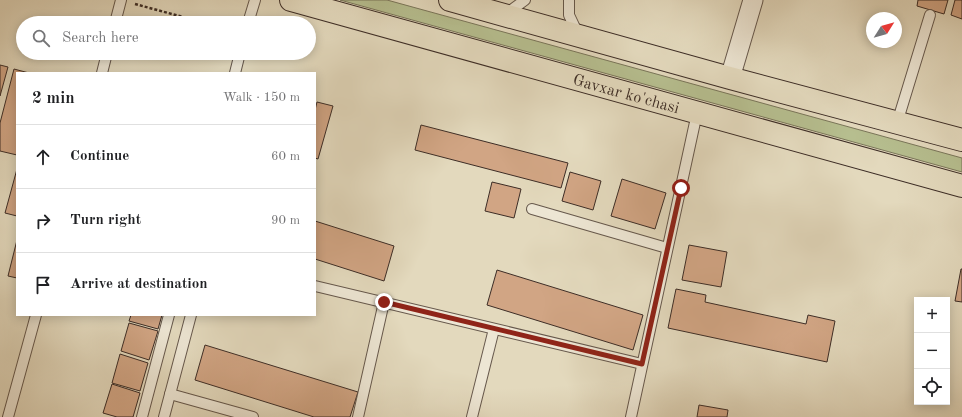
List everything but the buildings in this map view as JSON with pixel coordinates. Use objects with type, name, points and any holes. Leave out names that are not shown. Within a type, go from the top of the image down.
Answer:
[{"type":"main road","name":"Gavxar ko'chasi","points":[[291,0],[962,186]]},
{"type":"main road","points":[[450,0],[730,78],[962,140]]},
{"type":"street","points":[[730,78],[753,0]]},
{"type":"lane","points":[[117,16],[121,0]]},
{"type":"lane","points":[[250,16],[255,0]]},
{"type":"lane","points":[[505,15],[525,0]]},
{"type":"lane","points":[[569,0],[569,15],[579,36]]},
{"type":"lane","points":[[897,123],[930,15]]},
{"type":"lane","points":[[102,72],[105,60]]},
{"type":"lane","points":[[235,72],[238,60]]},
{"type":"lane","points":[[631,417],[697,113]]},
{"type":"lane","points":[[532,209],[667,248]]},
{"type":"lane","points":[[316,286],[642,364]]},
{"type":"lane","points":[[358,417],[384,302]]},
{"type":"lane","points":[[8,417],[36,316]]},
{"type":"lane","points":[[142,417],[170,316]]},
{"type":"lane","points":[[164,417],[191,316]]},
{"type":"lane","points":[[472,417],[494,329]]},
{"type":"lane","points":[[170,394],[253,417]]},
{"type":"path","points":[[133,3],[180,16]]},
{"type":"green space","points":[[340,0],[387,0],[962,158],[962,172]]},
{"type":"route","points":[[384,302],[642,364],[681,188]]}]
